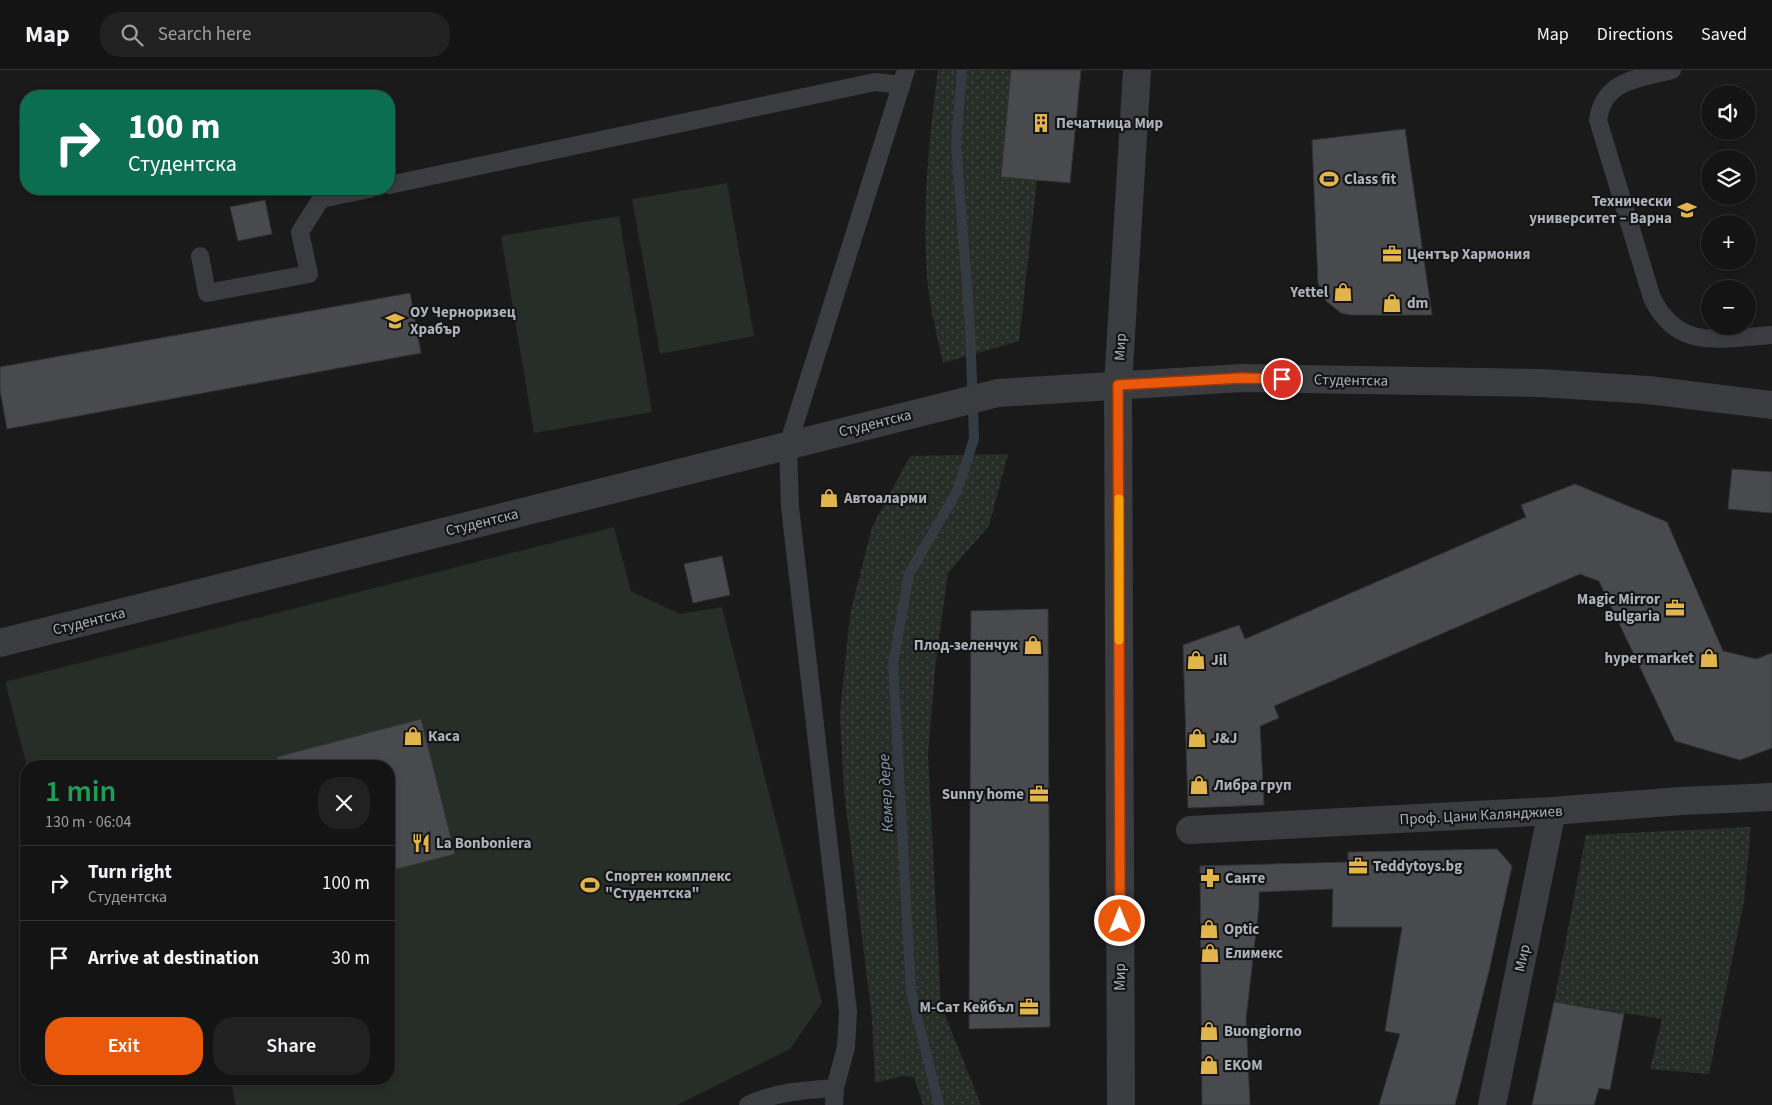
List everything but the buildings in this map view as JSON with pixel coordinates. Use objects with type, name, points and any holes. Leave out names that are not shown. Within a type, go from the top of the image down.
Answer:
[{"type":"street","name":"Мир","points":[[1121,1105],[1118,385],[1137,70]]},
{"type":"street","name":"Студентска","points":[[0,643],[998,393],[1242,378],[1540,383],[1648,390],[1772,405]]},
{"type":"street","name":"Проф. Цани Калянджиев","points":[[1190,830],[1552,812],[1690,801],[1772,798]]},
{"type":"street","name":"Мир","points":[[1492,1105],[1552,812]]},
{"type":"lane","points":[[1672,70],[1619,84],[1603,100],[1598,120],[1652,298],[1658,312],[1668,323],[1681,332],[1695,338],[1711,339],[1772,335]]},
{"type":"lane","points":[[395,183],[904,77],[788,445],[790,507],[848,1012],[846,1047],[835,1097],[799,1091],[757,1100],[748,1105]]},
{"type":"lane","points":[[200,256],[208,293],[309,274],[300,232],[321,199],[340,195]]},
{"type":"shaded area","points":[[938,70],[1011,70],[1001,177],[1037,180],[1019,341],[943,363],[927,276],[925,225],[927,173]]},
{"type":"shaded area","points":[[727,183],[754,336],[660,354],[632,199]]},
{"type":"shaded area","points":[[619,216],[652,412],[534,433],[501,236]]},
{"type":"shaded area","points":[[1008,454],[989,526],[948,573],[936,660],[928,754],[941,1005],[981,1105],[923,1105],[914,1077],[902,1076],[875,1083],[872,1018],[844,791],[840,714],[850,614],[872,527],[910,456]]},
{"type":"shaded area","name":"Спортен комплекс \"Студентска\"","points":[[614,527],[631,591],[680,614],[722,607],[822,1003],[790,1049],[677,1105],[236,1105],[231,1085],[395,1085],[395,760],[25,760],[5,682]]},
{"type":"shaded area","points":[[1751,827],[1744,901],[1709,1074],[1650,1069],[1662,1019],[1554,1002],[1586,835]]},
{"type":"waterway","name":"Кемер дере","points":[[939,1105],[911,992],[893,664],[909,574],[957,491],[974,439],[970,326],[956,144],[962,70]]},
{"type":"slow traffic","points":[[1119,499],[1119,640]]},
{"type":"place","name":"Печатница Мир","points":[[1041,123]]},
{"type":"place","name":"Class fit","points":[[1329,179]]},
{"type":"place","name":"Технически университет – Варна","points":[[1687,210]]},
{"type":"place","name":"Център Хармония","points":[[1392,254]]},
{"type":"place","name":"Yettel","points":[[1343,292]]},
{"type":"place","name":"dm","points":[[1392,303]]},
{"type":"place","name":"ОУ Черноризец Храбър","points":[[395,321]]},
{"type":"place","name":"Автоаларми","points":[[829,498]]},
{"type":"place","name":"Magic Mirror Bulgaria","points":[[1675,608]]},
{"type":"place","name":"Плод-зеленчук","points":[[1033,645]]},
{"type":"place","name":"hyper market","points":[[1709,658]]},
{"type":"place","name":"Jil","points":[[1196,660]]},
{"type":"place","name":"Каса","points":[[413,736]]},
{"type":"place","name":"J&J","points":[[1197,738]]},
{"type":"place","name":"Либра груп","points":[[1199,785]]},
{"type":"place","name":"Sunny home","points":[[1039,794]]},
{"type":"place","name":"La Bonboniera","points":[[421,843]]},
{"type":"place","name":"Teddytoys.bg","points":[[1358,866]]},
{"type":"place","name":"Санте","points":[[1210,878]]},
{"type":"place","name":"Спортен комплекс \"Студентска\"","points":[[590,885]]},
{"type":"place","name":"Optic","points":[[1209,929]]},
{"type":"place","name":"Елимекс","points":[[1210,953]]},
{"type":"place","name":"М-Сат Кейбъл","points":[[1029,1007]]},
{"type":"place","name":"Buongiorno","points":[[1209,1031]]},
{"type":"place","name":"EKOM","points":[[1209,1065]]},
{"type":"route","points":[[1120,921],[1118,385],[1242,378],[1282,379]]}]
